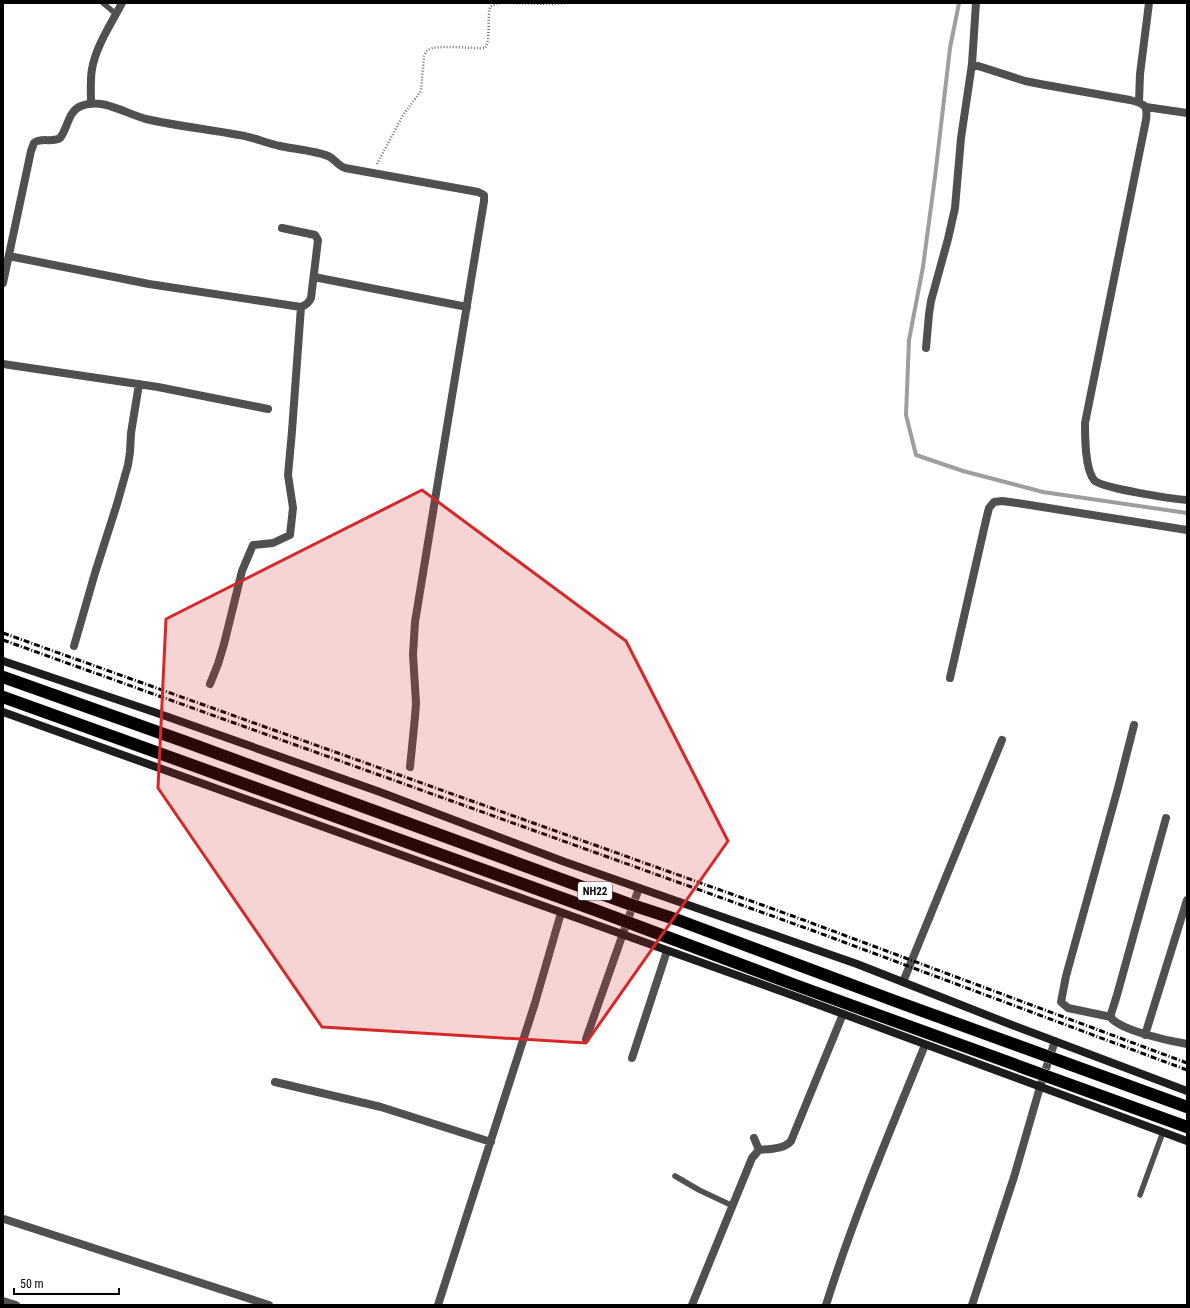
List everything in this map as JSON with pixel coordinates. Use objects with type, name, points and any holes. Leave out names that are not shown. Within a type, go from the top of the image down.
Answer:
[{"type":"highway","name":"NH22","points":[[3,677],[1187,1107]]},
{"type":"highway","name":"NH22","points":[[3,697],[332,814],[798,986],[1187,1127]]},
{"type":"street","points":[[91,104],[92,70],[98,48],[122,3]]},
{"type":"street","points":[[926,348],[928,314],[955,208],[961,138],[972,64],[976,3]]},
{"type":"street","points":[[1149,3],[1140,74],[1142,104],[1147,110],[1146,120],[1085,423],[1085,448],[1090,474],[1097,483],[1126,490],[1187,500]]},
{"type":"street","points":[[972,64],[1033,83],[1187,113]]},
{"type":"street","points":[[3,283],[7,255],[34,143],[39,140],[54,141],[60,138],[68,120],[80,106],[91,104],[112,106],[124,112],[150,120],[240,135],[280,146],[324,155],[332,158],[342,167],[478,192],[484,195],[416,622],[413,655],[415,710],[410,767]]},
{"type":"street","points":[[7,255],[149,284],[301,307],[306,305],[311,298],[318,244],[317,237],[312,234],[282,228]]},
{"type":"street","points":[[314,277],[467,307]]},
{"type":"street","points":[[210,684],[224,644],[242,571],[253,545],[273,543],[290,534],[293,508],[288,475],[301,307]]},
{"type":"street","points":[[3,364],[139,384],[268,409]]},
{"type":"street","points":[[74,646],[128,465],[131,432],[139,384]]},
{"type":"street","points":[[950,678],[986,520],[989,508],[994,502],[1002,501],[1017,503],[1187,530]]},
{"type":"street","points":[[3,672],[5,661],[147,709],[373,789],[565,862],[857,964],[1187,1091]]},
{"type":"street","points":[[3,712],[843,1014],[1187,1141]]},
{"type":"street","points":[[1111,1016],[1068,1008],[1061,1002],[1065,981],[1134,725]]},
{"type":"street","points":[[903,982],[1002,740]]},
{"type":"street","points":[[1166,818],[1111,1016],[1113,1020],[1145,1035],[1187,1044]]},
{"type":"street","points":[[586,1039],[638,888]]},
{"type":"street","points":[[1145,1035],[1187,900]]},
{"type":"street","points":[[438,1305],[535,1003],[561,913]]},
{"type":"street","points":[[632,1058],[667,951]]},
{"type":"street","points":[[692,1305],[752,1158],[759,1150],[789,1144],[843,1014]]},
{"type":"street","points":[[972,1305],[1014,1177],[1055,1041]]},
{"type":"street","points":[[826,1305],[853,1223],[925,1044]]},
{"type":"street","points":[[275,1082],[374,1105],[491,1142]]},
{"type":"street","points":[[754,1138],[759,1150]]},
{"type":"street","points":[[4,1219],[269,1305]]},
{"type":"street","points":[[3,1301],[16,1305]]},
{"type":"lane","points":[[103,3],[116,14]]},
{"type":"lane","points":[[1140,1195],[1163,1132]]},
{"type":"lane","points":[[675,1176],[698,1190],[733,1206]]},
{"type":"path","points":[[372,173],[403,115],[420,93],[424,56],[428,49],[441,47],[485,48],[487,44],[490,7],[500,3]]},
{"type":"path","points":[[507,3],[565,3]]},
{"type":"highlighted area","points":[[422,490],[626,641],[728,841],[586,1043],[322,1027],[158,788],[166,619]]},
{"type":"waterway","points":[[959,3],[950,48],[923,267],[909,340],[906,415],[916,455],[963,471],[1043,492],[1187,513]]},
{"type":"railway","points":[[3,633],[790,915],[1187,1063]]},
{"type":"railway","points":[[3,640],[814,931],[1187,1070]]}]
